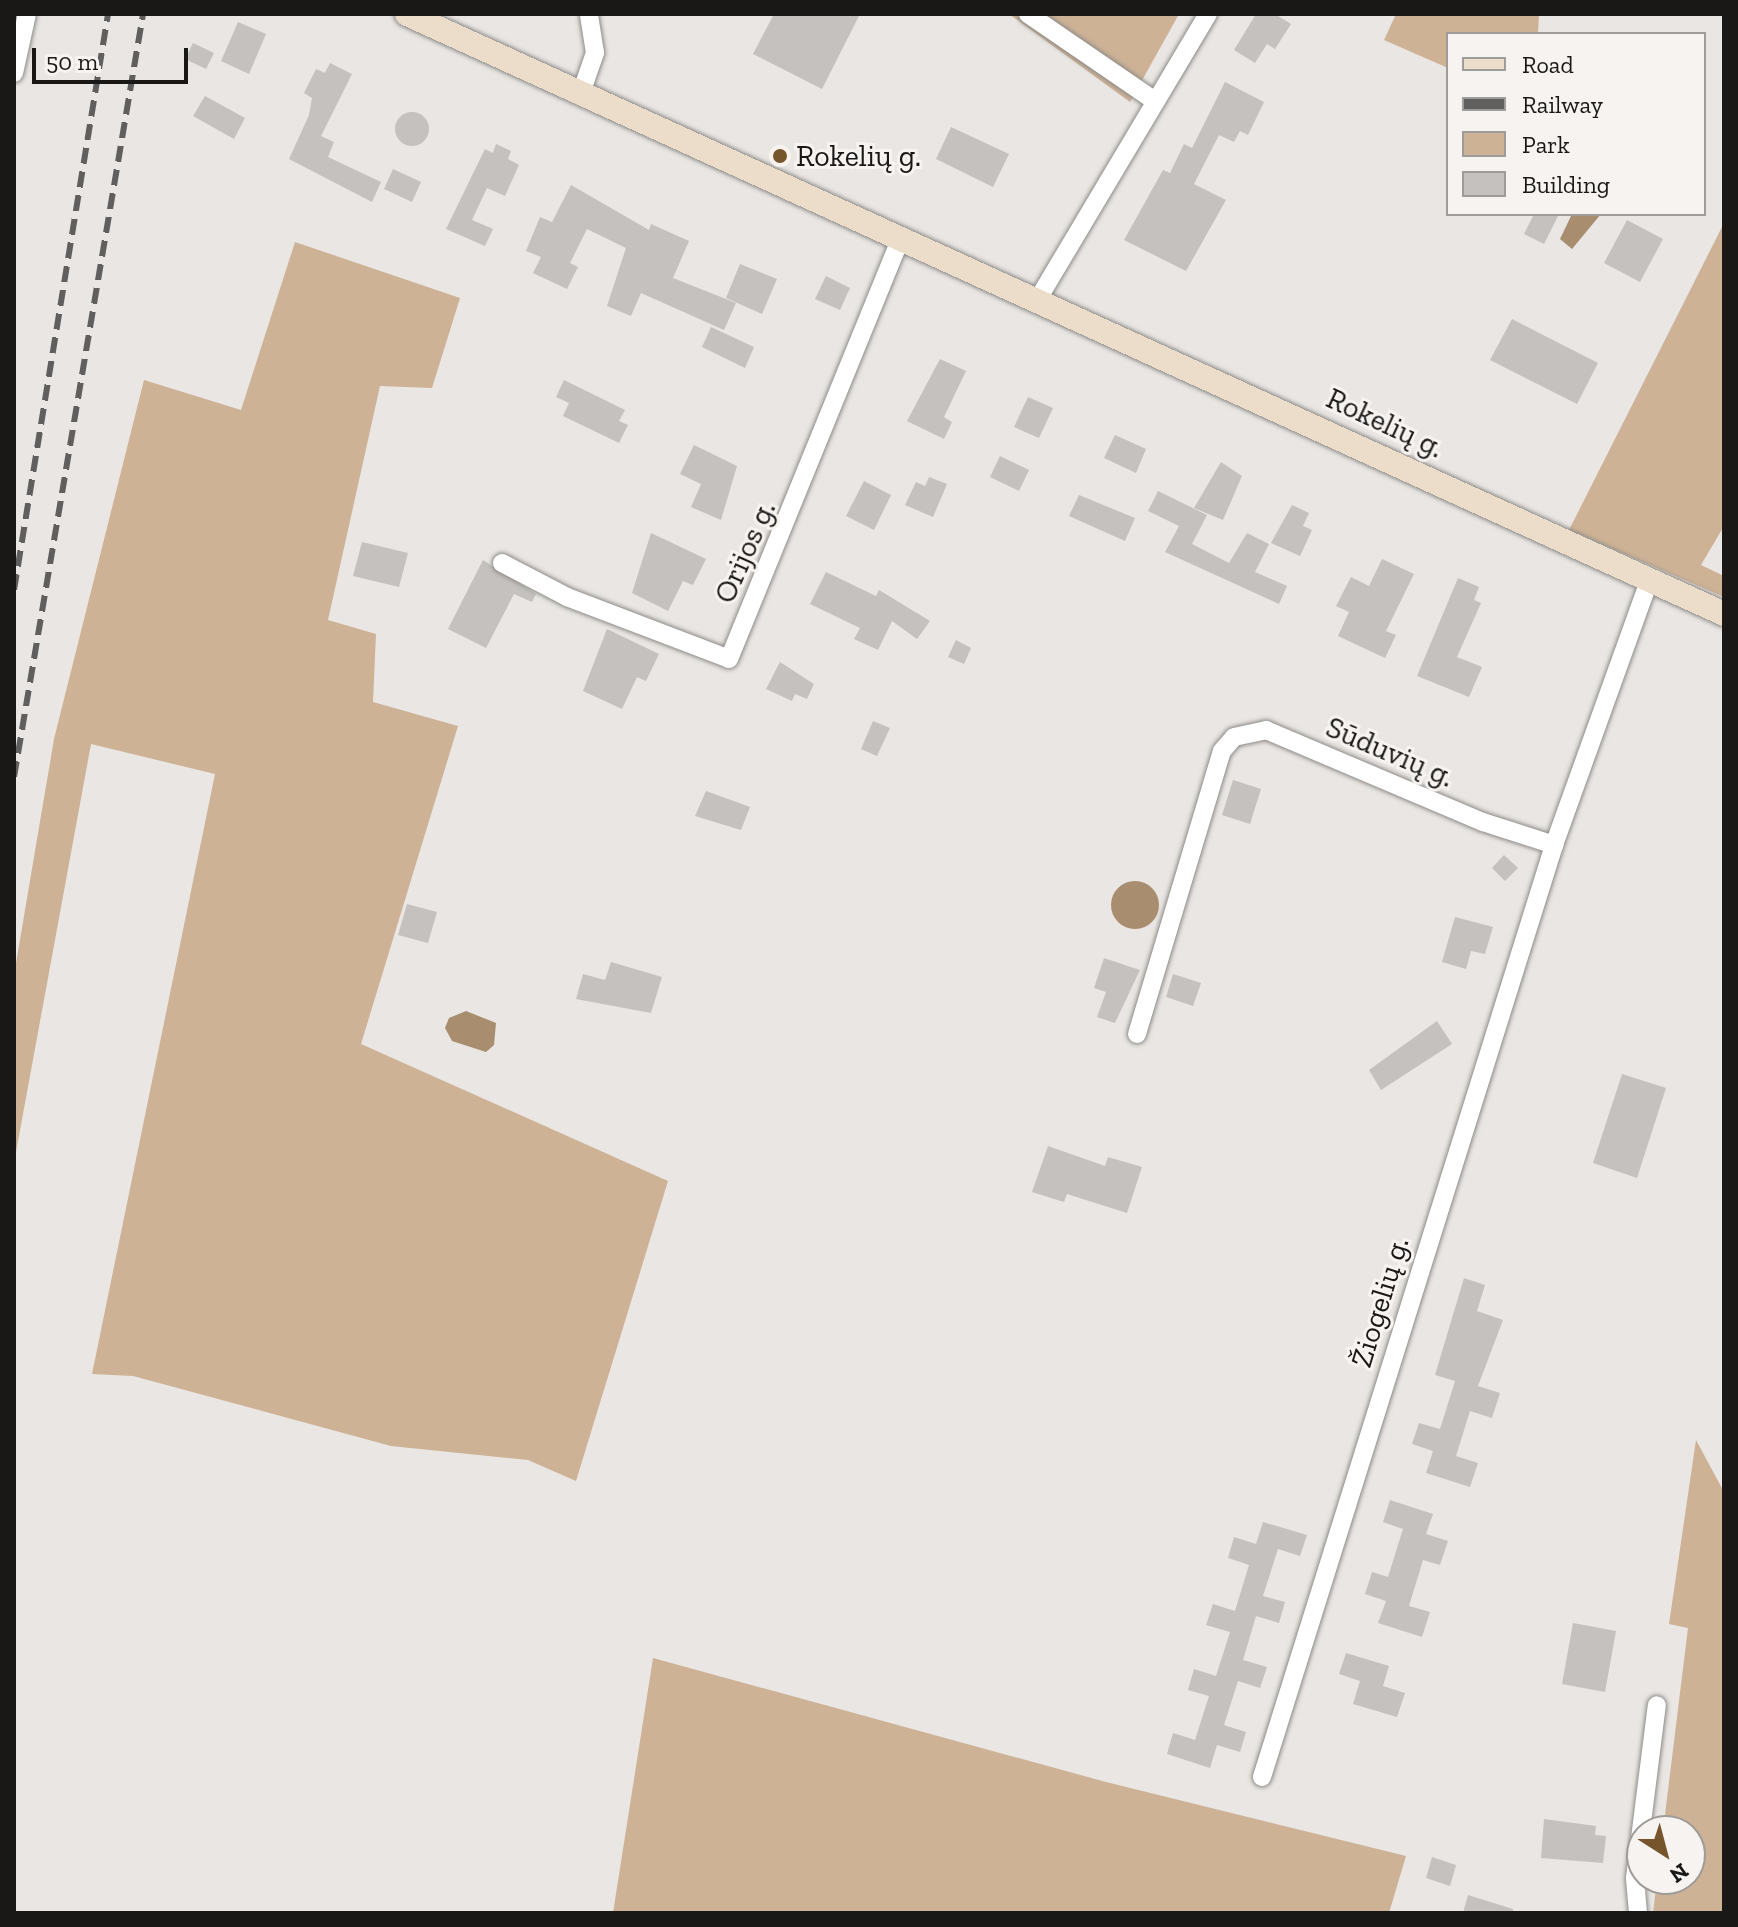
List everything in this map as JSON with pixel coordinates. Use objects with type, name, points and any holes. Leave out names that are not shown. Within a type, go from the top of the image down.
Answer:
[{"type":"main road","name":"Rokelių g.","points":[[407,14],[580,96],[1038,299],[1724,614]]},
{"type":"street","points":[[14,73],[27,14]]},
{"type":"street","points":[[580,96],[595,53],[589,14]]},
{"type":"street","points":[[1028,14],[1152,99]]},
{"type":"street","points":[[1038,299],[1152,99],[1208,14]]},
{"type":"street","name":"Orijos g.","points":[[502,563],[567,597],[729,659],[901,238]]},
{"type":"street","points":[[1554,845],[1650,579]]},
{"type":"street","name":"Sūduvių g.","points":[[1137,1034],[1222,751],[1234,737],[1266,730],[1483,822],[1554,845]]},
{"type":"street","name":"Žiogelių g.","points":[[1262,1777],[1554,845]]},
{"type":"street","points":[[1638,1913],[1635,1878],[1657,1705]]},
{"type":"green space","points":[[1009,14],[1179,14],[1130,102]]},
{"type":"green space","points":[[1396,14],[1539,14],[1538,32],[1446,32],[1446,67],[1384,40]]},
{"type":"green space","points":[[1724,223],[1724,526],[1701,565],[1724,576],[1724,597],[1569,530]]},
{"type":"green space","points":[[295,242],[460,298],[432,388],[380,386],[328,620],[376,634],[373,702],[458,726],[361,1044],[668,1181],[576,1481],[528,1460],[391,1446],[133,1376],[92,1374],[215,774],[91,744],[14,1163],[14,975],[54,739],[144,380],[241,410]]},
{"type":"green space","points":[[1696,1440],[1724,1492],[1724,1913],[1653,1913],[1655,1895],[1706,1895],[1706,1815],[1665,1815],[1688,1628],[1669,1624]]},
{"type":"green space","points":[[653,1658],[1106,1782],[1406,1856],[1389,1913],[613,1913]]},
{"type":"shaded area","points":[[1571,216],[1599,216],[1572,249],[1560,239]]},
{"type":"shaded area","points":[[1135,881],[1152,888],[1159,905],[1152,922],[1135,929],[1118,922],[1111,905],[1118,888]]},
{"type":"shaded area","points":[[466,1011],[496,1023],[494,1045],[486,1052],[452,1041],[445,1028],[449,1018]]},
{"type":"building","points":[[774,14],[860,14],[822,89],[753,54]]},
{"type":"building","points":[[1256,14],[1275,14],[1291,24],[1275,49],[1267,44],[1255,63],[1234,50]]},
{"type":"building","points":[[238,22],[266,34],[249,74],[221,61]]},
{"type":"building","points":[[193,43],[214,53],[206,69],[185,59]]},
{"type":"building","points":[[330,63],[352,74],[321,136],[334,142],[328,157],[381,182],[372,202],[289,159],[309,115],[312,98],[304,93],[316,69],[325,73]]},
{"type":"building","points":[[1225,82],[1264,102],[1248,135],[1240,131],[1234,142],[1219,135],[1194,184],[1226,200],[1186,271],[1124,240],[1163,170],[1170,173],[1184,144],[1192,148]]},
{"type":"building","points":[[205,96],[245,118],[234,139],[193,116]]},
{"type":"building","points":[[412,112],[424,117],[429,129],[424,141],[412,146],[400,141],[395,129],[400,117]]},
{"type":"building","points":[[951,127],[1009,154],[993,187],[936,159]]},
{"type":"building","points":[[496,144],[511,151],[508,159],[519,165],[505,196],[487,188],[472,220],[493,229],[485,246],[446,229],[485,149],[493,153]]},
{"type":"building","points":[[393,169],[421,182],[412,202],[384,189]]},
{"type":"building","points":[[571,185],[649,230],[651,224],[689,241],[673,278],[736,303],[724,330],[641,293],[631,316],[607,306],[626,248],[587,229],[570,263],[578,267],[567,289],[533,273],[541,257],[526,251],[540,217],[552,222]]},
{"type":"building","points":[[1533,216],[1558,216],[1544,244],[1524,234]]},
{"type":"building","points":[[1627,220],[1663,239],[1640,282],[1604,263]]},
{"type":"building","points":[[740,264],[777,279],[762,314],[726,298]]},
{"type":"building","points":[[826,276],[850,288],[840,310],[815,299]]},
{"type":"building","points":[[1512,319],[1598,363],[1577,404],[1490,360]]},
{"type":"building","points":[[711,327],[754,347],[745,368],[702,347]]},
{"type":"building","points":[[940,359],[966,371],[944,417],[952,422],[944,439],[907,421]]},
{"type":"building","points":[[564,380],[625,410],[619,421],[628,425],[619,443],[563,416],[569,403],[556,397]]},
{"type":"building","points":[[1028,397],[1053,408],[1039,438],[1014,427]]},
{"type":"building","points":[[1115,435],[1146,449],[1136,473],[1104,458]]},
{"type":"building","points":[[694,445],[737,466],[721,520],[691,507],[701,484],[680,474]]},
{"type":"building","points":[[1000,456],[1029,470],[1019,491],[990,477]]},
{"type":"building","points":[[1221,462],[1242,476],[1223,520],[1194,508]]},
{"type":"building","points":[[929,477],[947,484],[933,517],[905,505],[916,482],[925,486]]},
{"type":"building","points":[[864,481],[891,495],[874,530],[846,516]]},
{"type":"building","points":[[1158,491],[1207,515],[1192,544],[1229,563],[1247,533],[1269,544],[1255,572],[1287,586],[1279,604],[1165,552],[1179,526],[1148,511]]},
{"type":"building","points":[[1079,495],[1135,518],[1125,541],[1069,516]]},
{"type":"building","points":[[1292,505],[1309,513],[1303,526],[1312,530],[1300,556],[1271,543]]},
{"type":"building","points":[[651,533],[706,559],[693,585],[683,581],[668,611],[632,593]]},
{"type":"building","points":[[362,542],[408,553],[399,587],[353,576]]},
{"type":"building","points":[[1382,559],[1414,574],[1386,631],[1396,635],[1385,658],[1338,636],[1349,612],[1336,606],[1351,577],[1369,586]]},
{"type":"building","points":[[483,560],[536,594],[532,602],[514,594],[486,648],[448,629]]},
{"type":"building","points":[[826,572],[876,596],[879,590],[930,621],[917,639],[892,621],[878,650],[854,639],[860,628],[810,604]]},
{"type":"building","points":[[1458,578],[1479,587],[1474,600],[1481,603],[1457,657],[1482,667],[1469,697],[1417,676]]},
{"type":"building","points":[[607,629],[659,654],[646,681],[637,677],[622,709],[583,691]]},
{"type":"building","points":[[956,640],[971,648],[964,664],[948,657]]},
{"type":"building","points":[[780,662],[814,684],[807,699],[795,694],[792,701],[766,689]]},
{"type":"building","points":[[873,721],[890,728],[877,756],[861,749]]},
{"type":"building","points":[[1233,780],[1261,789],[1250,824],[1222,815]]},
{"type":"building","points":[[706,791],[750,807],[741,830],[695,816]]},
{"type":"building","points":[[1504,855],[1518,868],[1505,881],[1492,868]]},
{"type":"building","points":[[407,904],[437,912],[428,943],[398,935]]},
{"type":"building","points":[[1455,917],[1493,927],[1485,954],[1471,951],[1466,969],[1442,962]]},
{"type":"building","points":[[1104,958],[1140,970],[1115,1023],[1097,1017],[1106,992],[1094,988]]},
{"type":"building","points":[[611,962],[662,977],[651,1013],[576,999],[583,974],[605,980]]},
{"type":"building","points":[[1173,974],[1201,983],[1193,1006],[1166,997]]},
{"type":"building","points":[[1437,1021],[1452,1044],[1381,1090],[1369,1070]]},
{"type":"building","points":[[1622,1074],[1666,1088],[1637,1178],[1593,1163]]},
{"type":"building","points":[[1048,1146],[1105,1166],[1108,1157],[1142,1167],[1127,1213],[1067,1194],[1064,1202],[1032,1192]]},
{"type":"building","points":[[1464,1278],[1485,1285],[1477,1311],[1503,1320],[1478,1386],[1500,1393],[1492,1418],[1470,1411],[1456,1456],[1478,1463],[1470,1487],[1426,1473],[1433,1451],[1412,1444],[1419,1423],[1440,1429],[1455,1381],[1435,1375]]},
{"type":"building","points":[[1390,1500],[1433,1514],[1426,1534],[1448,1541],[1440,1565],[1423,1560],[1409,1606],[1430,1612],[1422,1637],[1378,1623],[1386,1601],[1365,1594],[1372,1572],[1388,1577],[1403,1529],[1383,1522]]},
{"type":"building","points":[[1263,1522],[1307,1535],[1300,1556],[1278,1549],[1263,1596],[1285,1602],[1279,1623],[1256,1616],[1243,1660],[1267,1667],[1260,1688],[1238,1681],[1224,1725],[1246,1732],[1240,1752],[1217,1745],[1210,1768],[1167,1754],[1173,1733],[1195,1740],[1209,1696],[1188,1690],[1194,1669],[1216,1676],[1230,1632],[1206,1625],[1213,1604],[1235,1611],[1249,1565],[1228,1558],[1234,1537],[1256,1544]]},
{"type":"building","points":[[1573,1623],[1616,1631],[1605,1692],[1562,1684]]},
{"type":"building","points":[[1346,1653],[1389,1666],[1383,1686],[1405,1693],[1397,1717],[1353,1704],[1360,1681],[1339,1674]]},
{"type":"building","points":[[1544,1819],[1596,1826],[1595,1835],[1606,1836],[1603,1863],[1541,1858]]},
{"type":"building","points":[[1432,1857],[1456,1865],[1450,1886],[1426,1878]]},
{"type":"building","points":[[1468,1895],[1513,1909],[1513,1913],[1463,1913]]},
{"type":"railway","points":[[14,590],[108,14]]},
{"type":"railway","points":[[14,777],[143,14]]},
{"type":"place","name":"Rokelių g.","points":[[780,156]]}]
